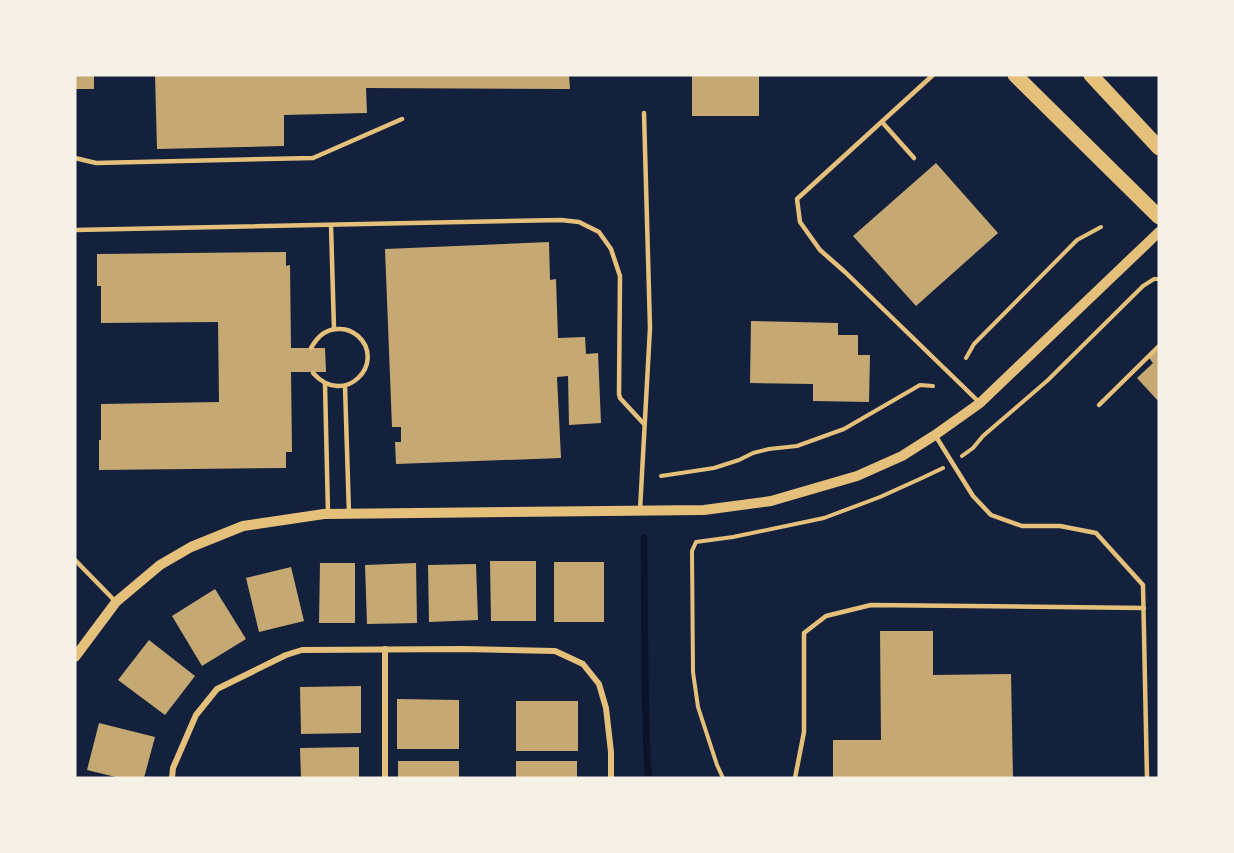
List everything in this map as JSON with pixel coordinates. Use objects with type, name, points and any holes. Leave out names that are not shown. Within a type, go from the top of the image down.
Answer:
[{"type":"main road","points":[[1015,75],[1159,217]]},
{"type":"main road","points":[[1091,75],[1159,148]]},
{"type":"street","points":[[75,657],[116,602],[160,566],[190,547],[243,526],[328,514],[704,510],[771,501],[857,476],[902,456],[980,403],[1159,232]]},
{"type":"street","points":[[385,649],[385,778]]},
{"type":"street","points":[[172,778],[173,768],[196,716],[217,689],[286,655],[303,650],[385,649],[555,651],[583,664],[600,684],[606,708],[611,752],[611,778]]},
{"type":"lane","points":[[933,75],[797,199],[800,222],[820,250],[980,403]]},
{"type":"lane","points":[[640,510],[650,328],[644,112]]},
{"type":"lane","points":[[75,158],[96,163],[313,158],[402,119]]},
{"type":"lane","points":[[882,122],[914,158]]},
{"type":"lane","points":[[75,230],[561,220],[579,222],[599,232],[611,249],[620,276],[620,398],[645,424]]},
{"type":"lane","points":[[331,225],[334,329]]},
{"type":"lane","points":[[311,348],[318,337],[326,331],[344,329],[361,339],[366,348],[367,357],[366,367],[361,375],[354,382],[345,386],[325,384],[313,373]]},
{"type":"lane","points":[[1099,405],[1159,346]]},
{"type":"lane","points":[[325,384],[328,514]]},
{"type":"lane","points":[[345,386],[349,514]]},
{"type":"lane","points":[[935,435],[973,496],[991,515],[1022,526],[1060,526],[1096,533],[1143,585],[1147,778]]},
{"type":"lane","points":[[75,560],[116,602]]},
{"type":"lane","points":[[795,778],[804,732],[804,633],[826,616],[872,605],[1144,608]]},
{"type":"path","points":[[966,358],[974,344],[1077,240],[1101,226]]},
{"type":"path","points":[[723,778],[698,707],[693,672],[692,551],[696,542],[733,537],[824,518],[891,492],[952,463],[973,448],[983,436],[1048,380],[1143,286],[1154,279],[1159,279]]},
{"type":"path","points":[[662,476],[714,468],[768,449],[797,446],[844,429],[920,385],[933,386]]},
{"type":"building","points":[[75,75],[94,75],[94,89],[75,89]]},
{"type":"building","points":[[155,75],[569,75],[570,89],[366,88],[367,113],[284,115],[284,146],[157,149]]},
{"type":"building","points":[[692,75],[759,75],[759,116],[692,116]]},
{"type":"building","points":[[936,163],[998,233],[916,306],[853,236]]},
{"type":"building","points":[[549,242],[550,280],[556,279],[558,338],[585,337],[586,354],[598,353],[601,423],[569,425],[568,376],[557,377],[561,458],[396,464],[395,442],[401,442],[401,427],[392,427],[385,249]]},
{"type":"building","points":[[286,252],[286,266],[290,265],[291,348],[325,348],[326,372],[291,372],[292,452],[286,452],[286,468],[99,470],[101,404],[219,402],[218,322],[101,323],[101,286],[97,286],[97,254]]},
{"type":"building","points":[[751,321],[838,323],[838,335],[858,335],[858,355],[870,355],[869,402],[813,401],[813,384],[750,383]]},
{"type":"building","points":[[1159,348],[1159,402],[1137,378],[1153,363],[1149,358]]},
{"type":"building","points":[[490,561],[536,561],[536,621],[491,621]]},
{"type":"building","points":[[554,562],[604,562],[604,622],[554,622]]},
{"type":"building","points":[[320,563],[355,563],[355,623],[319,623]]},
{"type":"building","points":[[416,563],[417,623],[367,624],[365,565]]},
{"type":"building","points":[[476,564],[478,620],[429,622],[428,565]]},
{"type":"building","points":[[291,567],[304,621],[259,632],[246,578]]},
{"type":"building","points":[[215,589],[246,639],[202,666],[172,616]]},
{"type":"building","points":[[880,631],[933,631],[933,675],[1011,674],[1013,778],[833,778],[833,740],[881,740]]},
{"type":"building","points":[[149,640],[195,676],[165,715],[118,680]]},
{"type":"building","points":[[361,686],[361,733],[301,734],[300,687]]},
{"type":"building","points":[[397,699],[459,700],[459,749],[397,749]]},
{"type":"building","points":[[516,701],[578,701],[578,751],[516,751]]},
{"type":"building","points":[[99,723],[155,737],[144,778],[120,778],[87,770]]},
{"type":"building","points":[[359,747],[359,778],[301,778],[300,748]]},
{"type":"building","points":[[398,761],[459,761],[459,778],[398,778]]},
{"type":"building","points":[[516,761],[577,761],[577,778],[516,778]]},
{"type":"waterway","points":[[644,538],[645,685],[649,778]]}]
